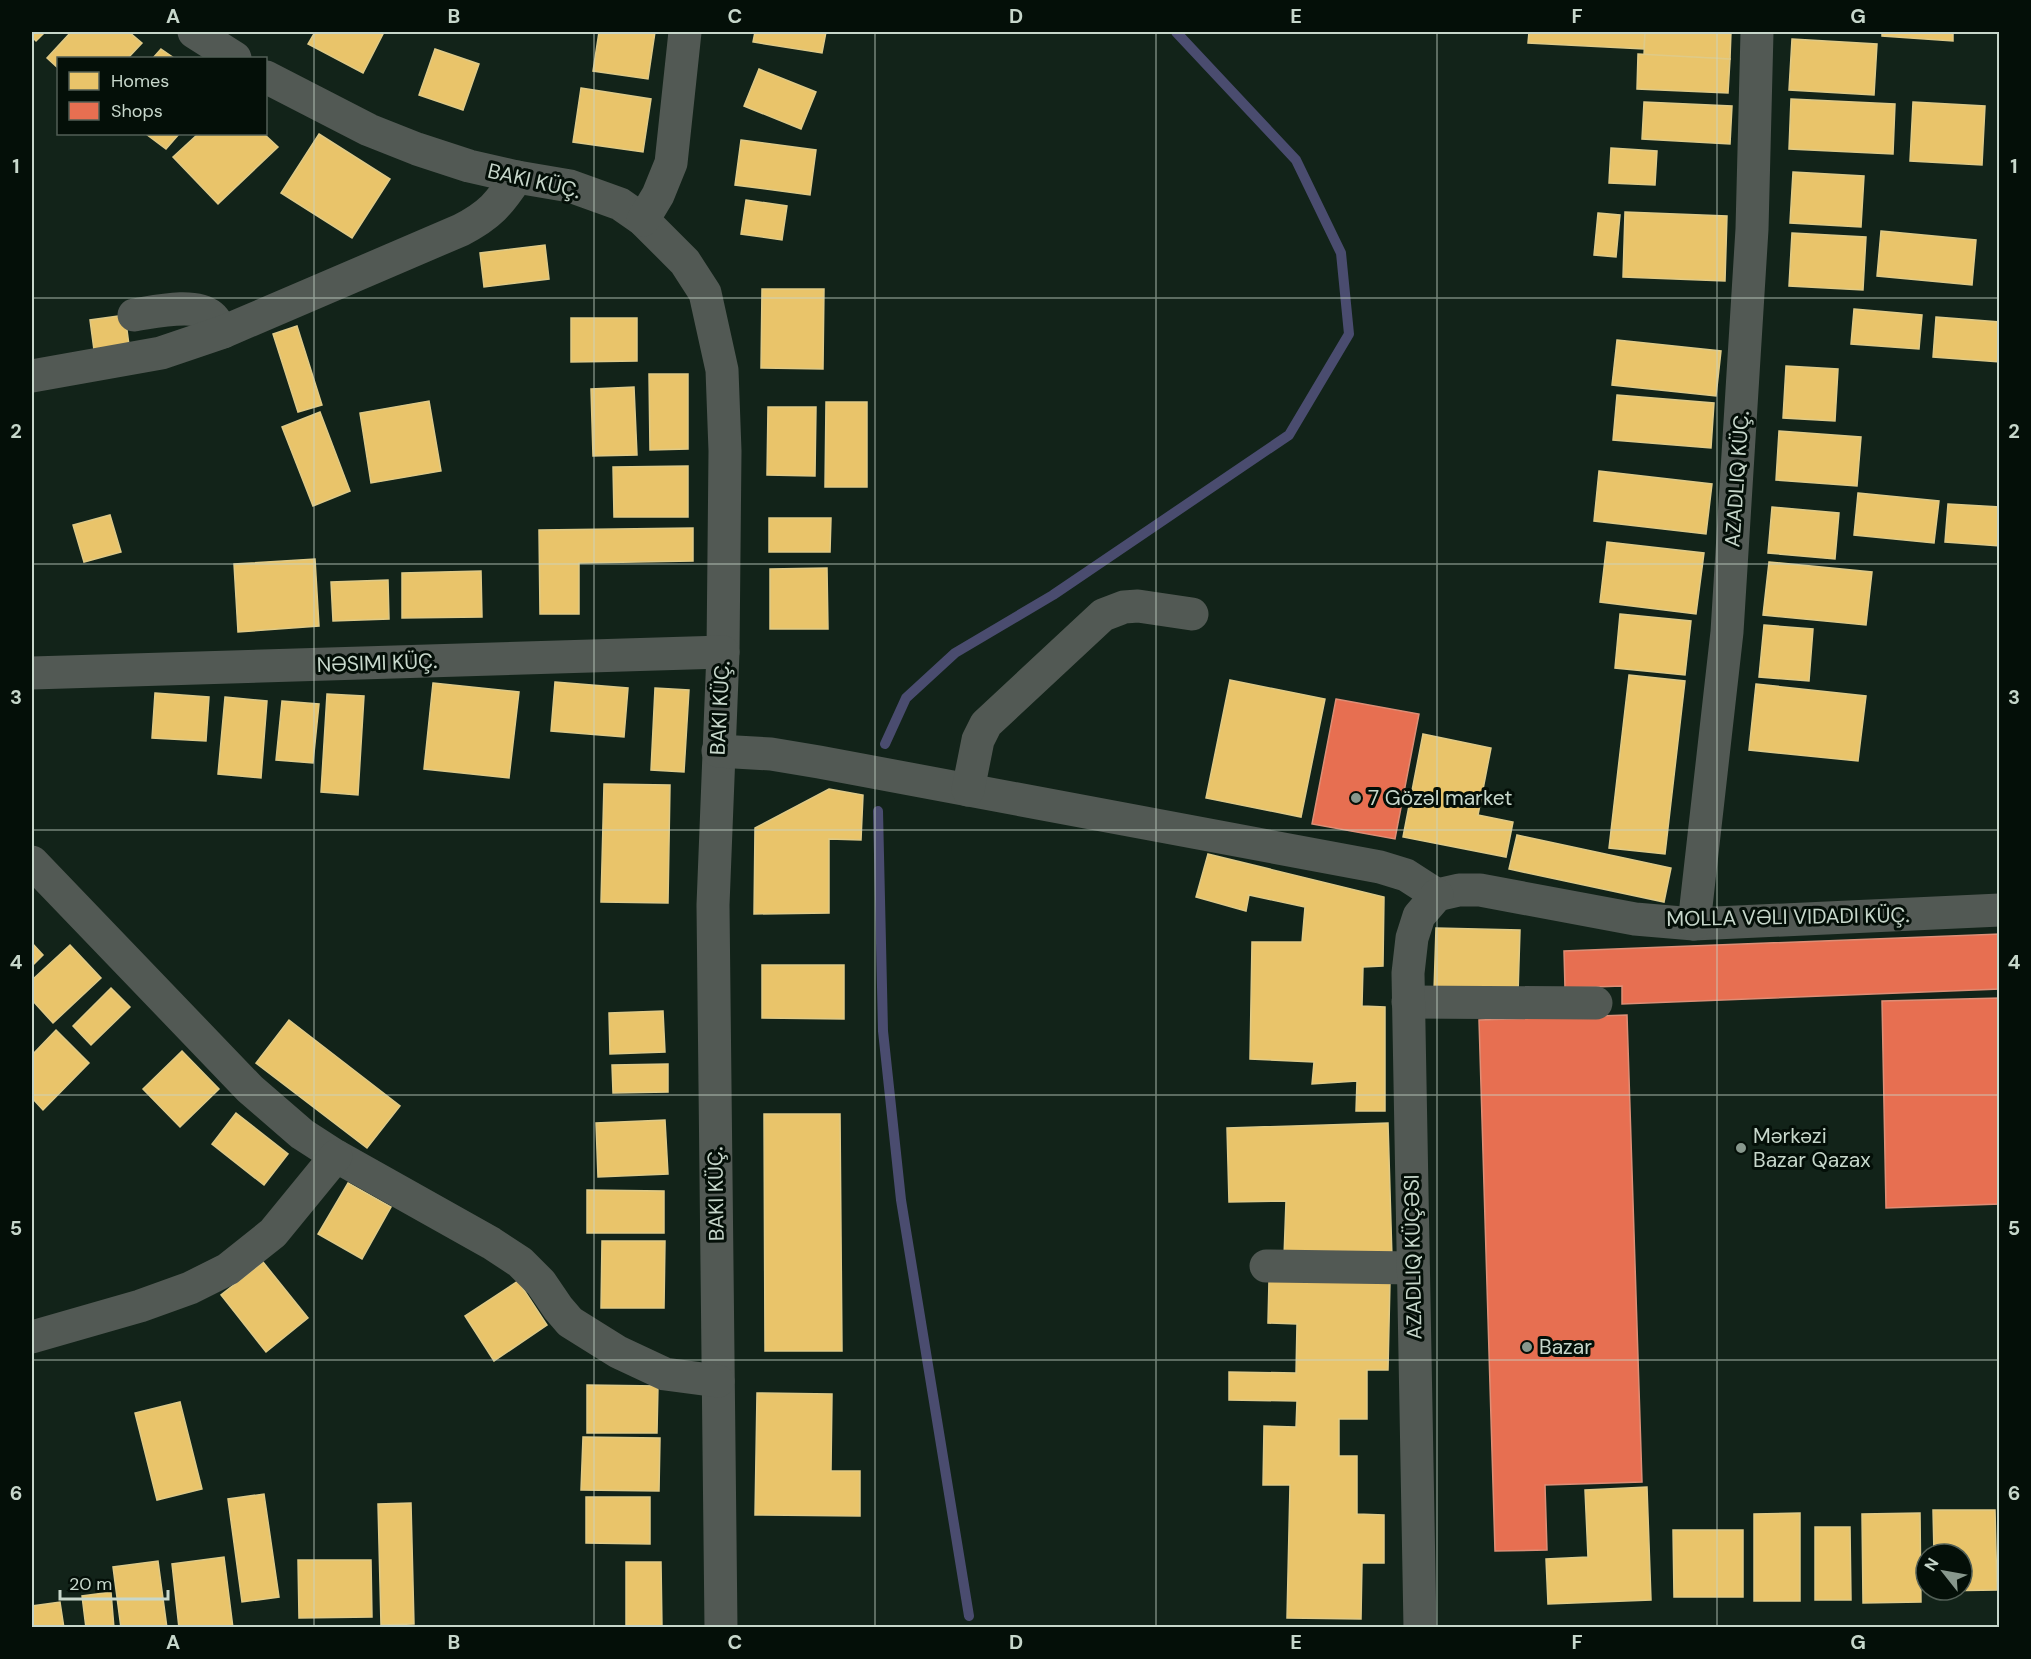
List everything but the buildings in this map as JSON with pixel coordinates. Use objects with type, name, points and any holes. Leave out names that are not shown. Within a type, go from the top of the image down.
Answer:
[{"type":"street","points":[[194,32],[233,57]]},
{"type":"street","points":[[643,220],[658,195],[671,163],[685,32]]},
{"type":"street","points":[[1694,924],[1727,632],[1752,229],[1756,32]]},
{"type":"street","points":[[267,78],[369,130],[417,149],[468,166],[570,186],[620,204],[643,220],[685,262],[705,293],[722,370],[725,451],[723,652],[713,905],[721,1628]]},
{"type":"street","points":[[32,376],[161,352],[223,332],[461,230],[485,217],[502,200],[517,177]]},
{"type":"street","points":[[134,315],[176,309],[195,310],[210,315],[223,332]]},
{"type":"street","points":[[968,790],[978,740],[986,724],[1103,615],[1138,606],[1192,614]]},
{"type":"street","name":"NƏSIMI KÜÇ.","points":[[32,673],[723,652]]},
{"type":"street","points":[[718,751],[781,756],[1380,867],[1406,875],[1437,895],[1419,916],[1412,938],[1408,973],[1420,1628]]},
{"type":"street","points":[[32,862],[250,1089],[302,1134],[520,1262],[542,1282],[558,1308],[570,1322],[618,1352],[665,1374],[718,1382]]},
{"type":"street","name":"MOLLA VƏLI VIDADI KÜÇ.","points":[[1437,895],[1459,890],[1480,890],[1635,919],[1694,924],[2000,910]]},
{"type":"street","points":[[1408,1002],[1596,1003]]},
{"type":"street","points":[[32,1337],[140,1306],[190,1288],[228,1269],[273,1233],[336,1156]]},
{"type":"street","points":[[1266,1266],[1413,1268]]},
{"type":"waterway","points":[[885,744],[906,698],[955,653],[1053,595],[1289,435],[1349,334],[1341,253],[1296,160],[1176,32]]},
{"type":"waterway","points":[[878,811],[883,1031],[901,1200],[969,1616]]},
{"type":"place","name":"7 Gözəl market","points":[[1356,798]]},
{"type":"place","name":"Mərkəzi Bazar Qazax","points":[[1741,1148]]},
{"type":"place","name":"Bazar","points":[[1527,1347]]}]
